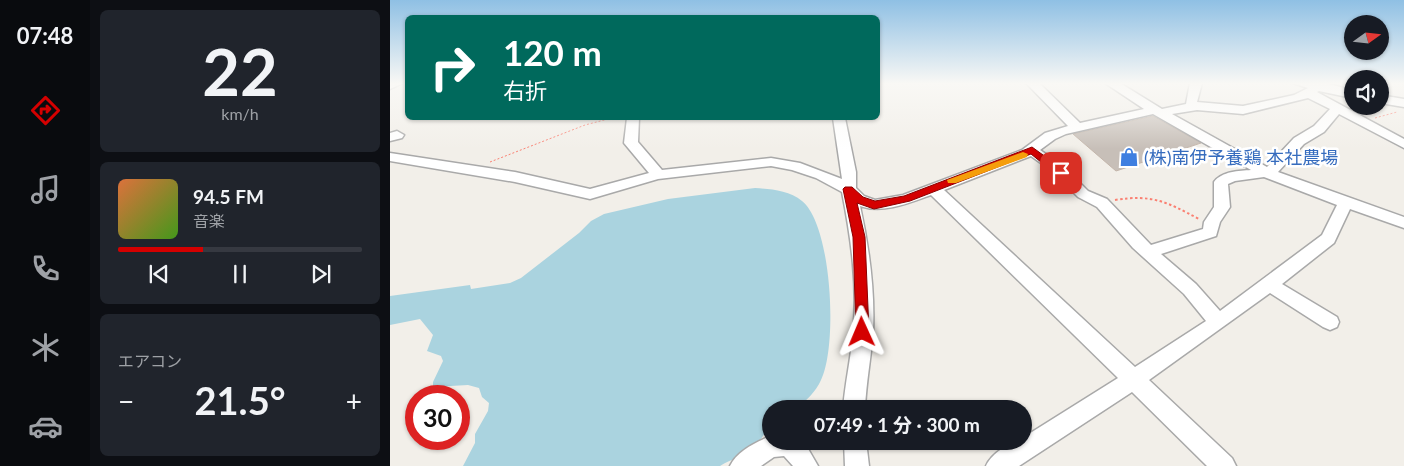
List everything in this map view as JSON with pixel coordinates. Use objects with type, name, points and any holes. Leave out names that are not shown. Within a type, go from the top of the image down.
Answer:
[{"type":"street","points":[[1054,105],[1077,127]]},
{"type":"street","points":[[1145,105],[1267,173],[1404,223]]},
{"type":"street","points":[[390,157],[515,177],[590,194],[657,175],[771,162],[796,166],[848,189],[859,200],[874,205],[906,199],[1032,150],[1050,136],[1077,127],[1193,107],[1243,110],[1268,105]]},
{"type":"street","points":[[1333,105],[1337,109],[1364,121],[1404,144]]},
{"type":"street","points":[[1148,252],[1206,234],[1213,227],[1212,222],[1222,207],[1221,182],[1231,176],[1267,173],[1312,130],[1319,129],[1337,109]]},
{"type":"street","points":[[633,120],[631,143],[654,168],[657,175]]},
{"type":"street","points":[[839,120],[848,172],[848,189],[856,215],[862,270],[862,332],[855,400]]},
{"type":"street","points":[[1032,150],[1058,168],[1083,194],[1100,202],[1148,252],[1190,289],[1218,322]]},
{"type":"street","points":[[933,188],[1224,466]]},
{"type":"street","points":[[998,466],[1133,380],[1218,322],[1269,284],[1328,239],[1345,203]]},
{"type":"street","points":[[1269,284],[1330,322]]},
{"type":"street","points":[[742,466],[772,446],[788,445],[800,455],[806,466]]},
{"type":"street","points":[[855,450],[856,466]]},
{"type":"path","points":[[1364,121],[1404,109]]},
{"type":"path","points":[[470,170],[545,140],[606,120]]},
{"type":"path","points":[[1100,202],[1139,196],[1160,198],[1213,227]]},
{"type":"water","points":[[755,188],[791,194],[802,201],[812,214],[820,234],[826,259],[830,315],[826,364],[821,380],[811,396],[807,400],[762,400],[762,437],[753,449],[720,466],[463,466],[475,443],[475,434],[488,411],[489,403],[482,397],[479,388],[470,385],[433,385],[443,361],[441,356],[427,351],[433,335],[420,319],[390,325],[390,296],[470,285],[471,289],[510,283],[521,278],[579,233],[591,221],[604,214],[668,199]]},
{"type":"building","name":"(株)南伊予養鶏 本社農場","points":[[1153,116],[1201,143],[1116,171],[1073,134]]},
{"type":"slow traffic","points":[[952,180],[1023,154]]},
{"type":"place","name":"(株)南伊予養鶏 本社農場","points":[[1129,157]]},
{"type":"route","points":[[862,332],[862,270],[859,237],[856,215],[848,189],[859,200],[874,205],[906,199],[1032,150],[1046,158],[1061,173]]}]
